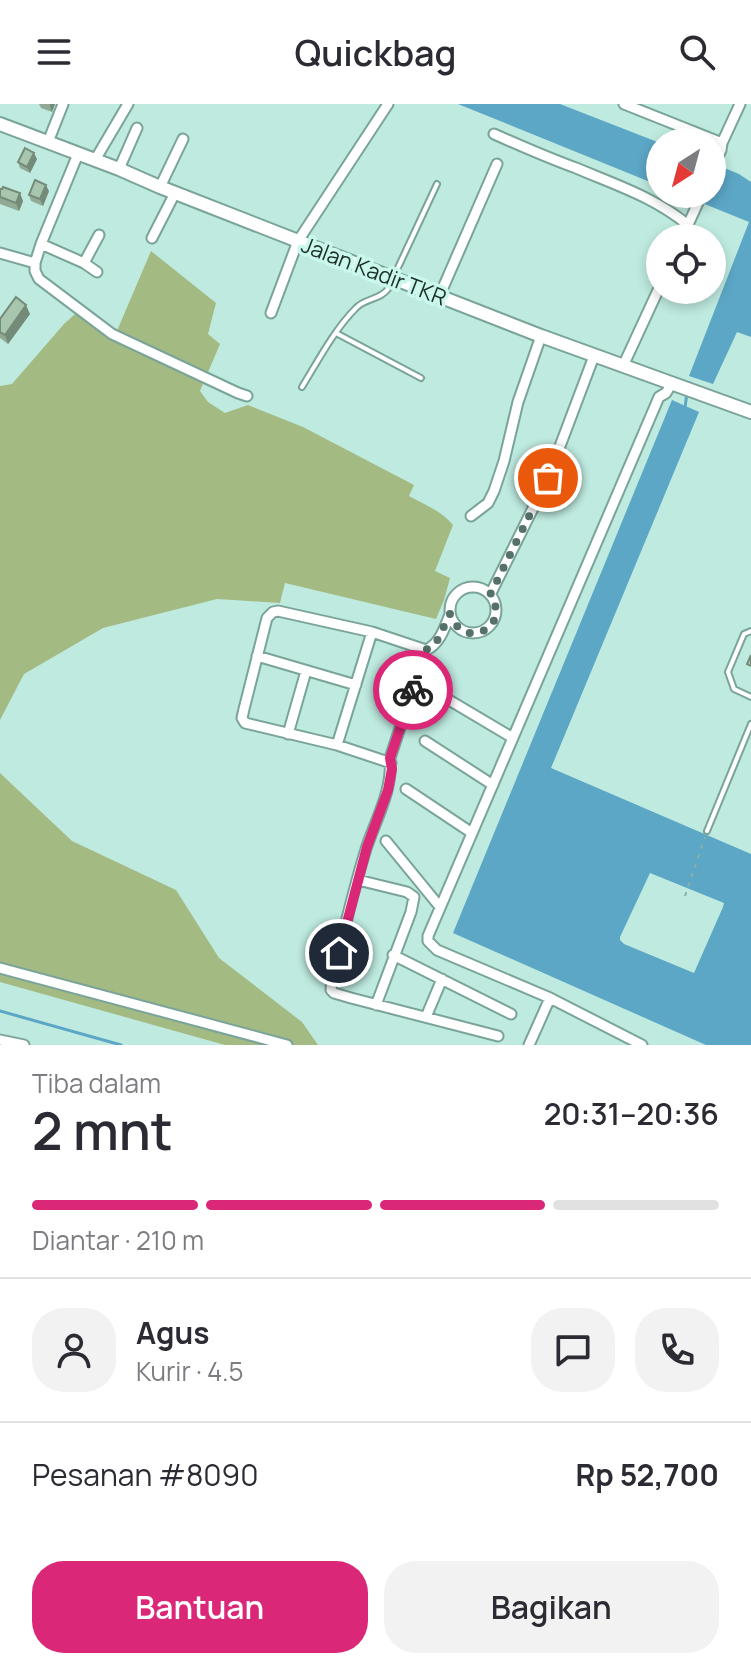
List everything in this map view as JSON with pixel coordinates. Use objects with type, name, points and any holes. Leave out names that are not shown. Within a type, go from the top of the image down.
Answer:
[{"type":"street","points":[[48,142],[63,104]]},
{"type":"street","points":[[95,160],[128,104]]},
{"type":"street","points":[[271,313],[298,241],[388,104]]},
{"type":"street","points":[[624,104],[679,128]]},
{"type":"street","points":[[726,137],[740,104]]},
{"type":"street","name":"Jalan Kadir TKR","points":[[0,124],[439,297],[751,412]]},
{"type":"street","points":[[119,169],[137,128]]},
{"type":"street","points":[[494,134],[640,194],[687,224]]},
{"type":"street","points":[[160,187],[183,139]]},
{"type":"street","points":[[78,154],[35,263],[39,279],[112,334],[247,396]]},
{"type":"street","points":[[439,297],[497,164]]},
{"type":"street","points":[[152,238],[175,193]]},
{"type":"street","points":[[84,263],[99,235]]},
{"type":"street","points":[[41,244],[97,272]]},
{"type":"street","points":[[0,253],[35,263]]},
{"type":"street","points":[[623,366],[652,304]]},
{"type":"street","points":[[471,516],[488,503],[494,491],[518,402],[541,336]]},
{"type":"street","points":[[490,595],[548,478],[594,356]]},
{"type":"street","points":[[642,1045],[550,998],[432,946],[428,936],[659,397],[673,383]]},
{"type":"street","points":[[450,614],[456,626],[467,633],[480,632],[486,630],[495,619],[494,600],[485,591],[472,587],[460,591],[452,601],[450,614],[436,643],[426,650],[390,758],[392,769],[388,790],[367,847],[331,990],[376,1005],[498,1036]]},
{"type":"street","points":[[391,763],[337,745],[251,725],[242,718],[267,618],[278,611],[372,632],[426,650]]},
{"type":"street","points":[[337,745],[372,632]]},
{"type":"street","points":[[257,656],[356,685]]},
{"type":"street","points":[[288,734],[306,671]]},
{"type":"street","points":[[449,700],[513,738]]},
{"type":"street","points":[[425,741],[493,785]]},
{"type":"street","points":[[406,789],[472,833]]},
{"type":"street","points":[[386,841],[440,907]]},
{"type":"street","points":[[358,880],[407,892],[415,901],[376,1005]]},
{"type":"street","points":[[393,955],[511,1014]]},
{"type":"street","points":[[0,968],[287,1045]]},
{"type":"street","points":[[426,1017],[442,979]]},
{"type":"street","points":[[529,1045],[550,998]]},
{"type":"street","points":[[0,1040],[24,1045]]},
{"type":"lane","points":[[302,387],[356,307],[384,295],[437,184]]},
{"type":"lane","points":[[336,333],[421,378]]},
{"type":"lane","points":[[751,631],[744,634],[728,672],[734,689],[751,697]]},
{"type":"lane","points":[[707,831],[751,724]]},
{"type":"path","points":[[685,896],[707,831]]},
{"type":"green space","points":[[151,251],[216,303],[208,334],[220,344],[200,391],[208,402],[225,413],[248,405],[303,427],[414,485],[409,496],[449,520],[453,525],[435,571],[450,578],[444,600],[436,619],[285,583],[280,603],[217,599],[103,628],[24,674],[0,720],[0,386],[12,384],[75,314],[114,338]]},
{"type":"green space","points":[[0,773],[72,841],[176,890],[219,958],[302,1022],[318,1045],[225,1045],[0,982]]},
{"type":"water","points":[[458,104],[560,104],[646,138],[646,180]]},
{"type":"water","points":[[726,169],[751,182],[751,337],[737,332],[713,384],[689,376],[717,304],[726,304],[726,281],[749,222],[714,208],[726,208]]},
{"type":"water","points":[[672,400],[699,412],[551,768],[751,854],[751,1045],[706,1045],[453,933]],"holes":[[[650,873],[724,903],[694,973],[620,940]]]},
{"type":"building","points":[[25,148],[34,153],[27,167],[18,162]]},
{"type":"building","points":[[35,180],[46,185],[40,199],[29,195]]},
{"type":"building","points":[[3,187],[20,193],[16,203],[0,197]]},
{"type":"building","points":[[16,297],[26,305],[5,335],[0,332],[0,319]]},
{"type":"waterway","points":[[685,408],[687,392]]},
{"type":"waterway","points":[[0,1011],[121,1045]]},
{"type":"way so far","points":[[413,690],[426,650],[442,634],[450,614],[456,626],[467,633],[486,630],[495,619],[496,607],[490,595],[548,478]]},
{"type":"route","points":[[339,953],[367,847],[388,790],[392,769],[390,758],[413,690]]}]
